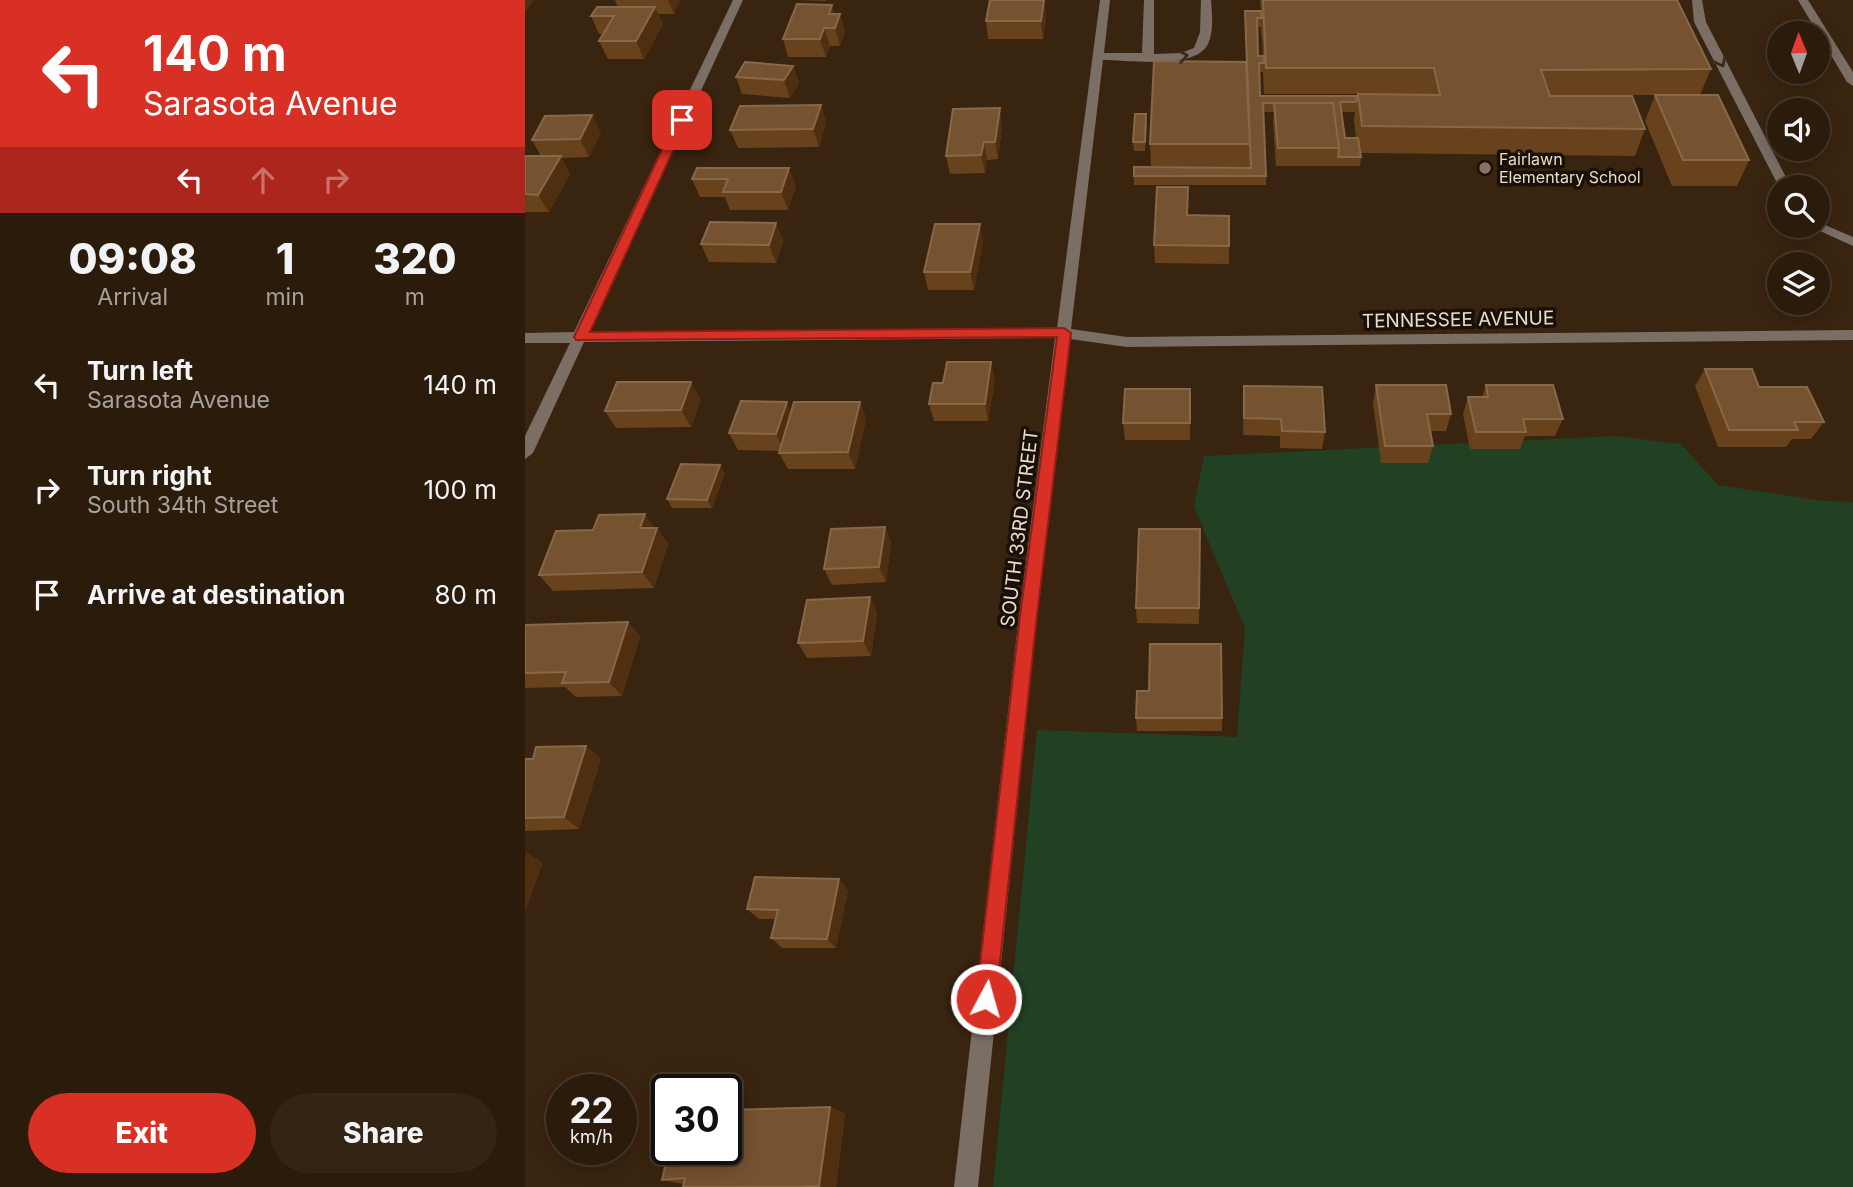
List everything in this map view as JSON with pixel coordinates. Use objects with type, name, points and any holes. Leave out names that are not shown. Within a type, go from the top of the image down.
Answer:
[{"type":"street","points":[[525,453],[738,0]]},
{"type":"street","name":"SOUTH 33RD STREET","points":[[966,1187],[1027,624],[1105,0]]},
{"type":"street","points":[[1148,57],[1149,0]]},
{"type":"street","points":[[1099,56],[1182,57],[1202,48],[1206,40],[1206,0]]},
{"type":"street","points":[[1697,0],[1700,22],[1779,175]]},
{"type":"street","points":[[1803,0],[1853,82]]},
{"type":"street","points":[[1830,232],[1853,242]]},
{"type":"street","name":"TENNESSEE AVENUE","points":[[525,338],[1064,333],[1128,342],[1853,335]]},
{"type":"green space","points":[[1615,436],[1681,444],[1718,485],[1823,501],[1853,502],[1853,1187],[993,1187],[1037,730],[1237,737],[1245,628],[1194,507],[1204,456]]},
{"type":"building","points":[[990,0],[1044,0],[1041,21],[986,21]]},
{"type":"building","points":[[1263,0],[1677,0],[1711,69],[1541,70],[1550,96],[1632,96],[1645,129],[1362,126],[1358,94],[1440,95],[1434,68],[1266,68]]},
{"type":"building","points":[[797,4],[832,5],[829,14],[840,14],[835,28],[824,28],[820,39],[783,39]]},
{"type":"building","points":[[597,7],[655,7],[636,41],[599,41],[614,16],[591,16]]},
{"type":"building","points":[[1245,11],[1261,11],[1262,18],[1257,18],[1258,56],[1264,56],[1264,63],[1259,63],[1260,96],[1357,96],[1356,102],[1340,102],[1345,138],[1358,138],[1361,157],[1338,157],[1333,103],[1263,103],[1266,176],[1134,176],[1134,167],[1251,168]]},
{"type":"building","points":[[1154,61],[1246,62],[1250,144],[1150,144]]},
{"type":"building","points":[[745,62],[793,66],[784,80],[736,77]]},
{"type":"building","points":[[1655,95],[1718,95],[1749,160],[1683,160]]},
{"type":"building","points":[[1274,103],[1333,103],[1339,148],[1278,148]]},
{"type":"building","points":[[821,105],[813,129],[730,130],[740,106]]},
{"type":"building","points":[[1000,108],[995,142],[984,142],[981,155],[946,156],[953,109]]},
{"type":"building","points":[[1135,114],[1146,114],[1145,142],[1133,142]]},
{"type":"building","points":[[592,115],[580,139],[532,140],[545,116]]},
{"type":"building","points":[[525,156],[561,156],[538,195],[525,194]]},
{"type":"building","points":[[697,168],[789,168],[781,192],[723,192],[728,179],[692,179]]},
{"type":"building","points":[[1157,187],[1188,187],[1187,215],[1229,216],[1229,246],[1154,245]]},
{"type":"building","points":[[710,222],[776,223],[769,245],[701,244]]},
{"type":"building","points":[[935,224],[980,224],[970,272],[924,272]]},
{"type":"building","points":[[947,362],[991,362],[985,404],[929,404],[933,383],[943,383]]},
{"type":"building","points":[[1705,369],[1752,369],[1759,387],[1807,387],[1824,422],[1794,422],[1798,430],[1729,430]]},
{"type":"building","points":[[617,382],[691,382],[681,410],[605,411]]},
{"type":"building","points":[[1376,385],[1446,385],[1451,414],[1427,414],[1433,446],[1385,446]]},
{"type":"building","points":[[1486,385],[1553,385],[1563,419],[1523,419],[1526,432],[1476,432],[1468,397],[1488,397]]},
{"type":"building","points":[[1244,386],[1322,387],[1325,432],[1282,431],[1281,419],[1244,418]]},
{"type":"building","points":[[1125,389],[1190,389],[1190,423],[1123,423]]},
{"type":"building","points":[[741,401],[787,402],[776,434],[729,433]]},
{"type":"building","points":[[794,402],[860,402],[848,452],[779,453]]},
{"type":"building","points":[[681,464],[720,465],[707,500],[667,499]]},
{"type":"building","points":[[645,514],[640,528],[657,528],[642,572],[539,575],[556,531],[593,530],[599,515]]},
{"type":"building","points":[[885,527],[879,567],[824,569],[831,529]]},
{"type":"building","points":[[1139,529],[1200,529],[1199,608],[1136,608]]},
{"type":"building","points":[[870,597],[863,641],[798,643],[807,600]]},
{"type":"building","points":[[628,622],[609,682],[562,683],[566,672],[525,673],[525,625]]},
{"type":"building","points":[[1150,644],[1221,644],[1222,718],[1136,718],[1137,691],[1149,691]]},
{"type":"building","points":[[586,746],[564,817],[525,818],[525,759],[533,759],[536,747]]},
{"type":"building","points":[[755,877],[839,879],[827,939],[771,938],[778,910],[747,909]]},
{"type":"building","points":[[830,1107],[819,1186],[683,1187],[685,1178],[662,1180],[666,1165],[742,1165],[742,1110]]},
{"type":"place","name":"Fairlawn Elementary School","points":[[1485,168]]},
{"type":"route","points":[[682,120],[581,337],[1064,333],[1027,624],[986,999]]}]
